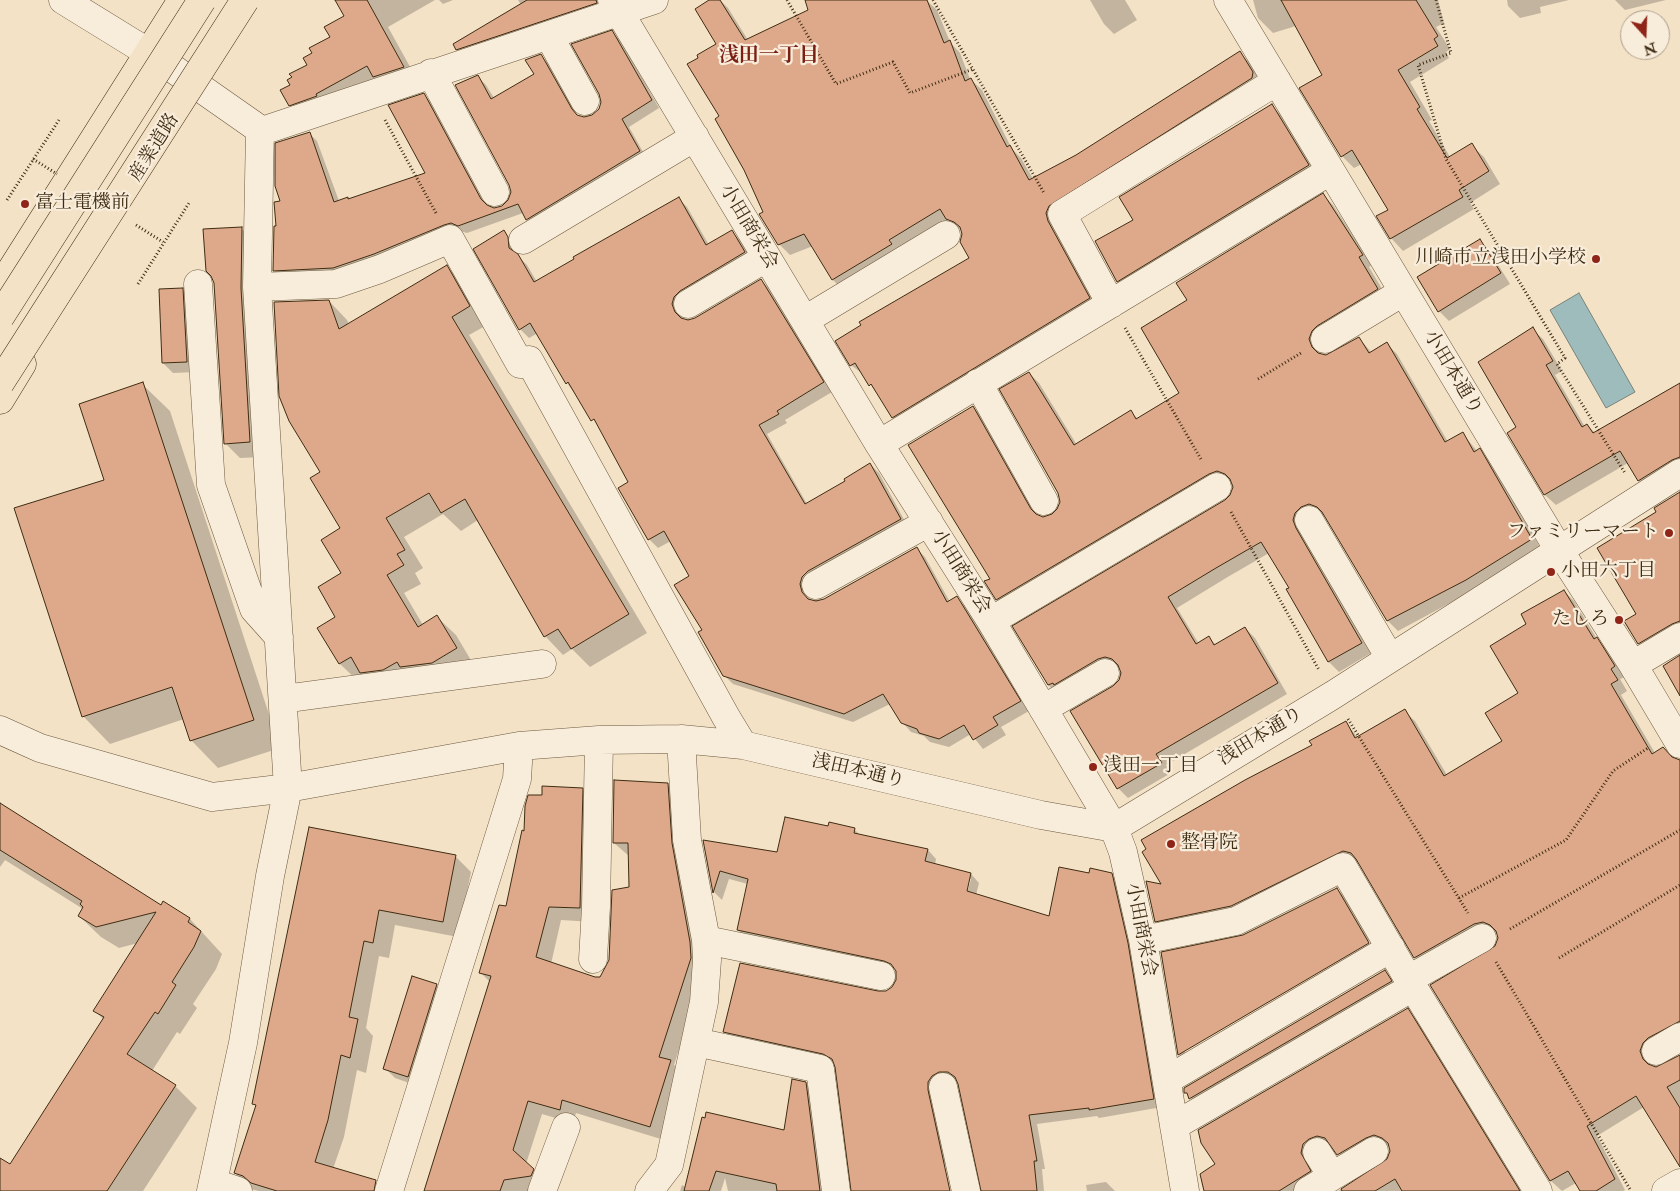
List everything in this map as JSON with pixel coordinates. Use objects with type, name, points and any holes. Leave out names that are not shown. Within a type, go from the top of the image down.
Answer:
[{"type":"main road","points":[[0,288],[156,57],[182,0]]},
{"type":"main road","points":[[0,317],[202,0]]},
{"type":"main road","points":[[0,383],[247,0]]},
{"type":"main road","name":"産業道路","points":[[0,400],[247,0]]},
{"type":"street","points":[[63,0],[156,57],[261,130]]},
{"type":"street","points":[[261,130],[549,36],[615,6],[654,0]]},
{"type":"street","name":"小田本通り","points":[[1228,0],[1559,550],[1678,734]]},
{"type":"street","name":"小田商栄会","points":[[615,6],[879,444],[991,621],[1114,828],[1124,852],[1143,940],[1185,1191]]},
{"type":"street","points":[[549,36],[585,101]]},
{"type":"street","points":[[432,73],[495,192]]},
{"type":"street","points":[[1111,304],[1062,214],[1277,82]]},
{"type":"street","points":[[221,1188],[270,876],[288,788],[258,287],[261,130]]},
{"type":"street","points":[[523,240],[695,137]]},
{"type":"street","points":[[879,444],[1330,172]]},
{"type":"street","points":[[804,320],[946,235]]},
{"type":"street","points":[[258,287],[336,284],[380,269],[450,239],[520,364],[529,360],[743,745]]},
{"type":"street","points":[[688,304],[766,258]]},
{"type":"street","points":[[198,284],[212,485],[254,609],[279,637]]},
{"type":"street","points":[[1325,339],[1403,292]]},
{"type":"street","points":[[978,383],[1044,501]]},
{"type":"street","name":"浅田本通り","points":[[0,730],[40,748],[212,797],[288,788],[519,746],[599,740],[681,739],[743,745],[1041,814],[1114,828],[1333,695],[1680,473]]},
{"type":"street","points":[[991,621],[1217,487]]},
{"type":"street","points":[[1309,520],[1390,658]]},
{"type":"street","points":[[816,585],[929,522]]},
{"type":"street","points":[[1633,664],[1680,637]]},
{"type":"street","points":[[283,699],[542,664]]},
{"type":"street","points":[[1043,709],[1105,673]]},
{"type":"street","points":[[648,1191],[669,1165],[704,1002],[707,960],[706,940],[687,840],[681,739]]},
{"type":"street","points":[[593,959],[596,907],[599,740]]},
{"type":"street","points":[[389,1191],[517,779],[519,746]]},
{"type":"street","points":[[1143,940],[1236,921],[1343,867],[1411,983],[1538,1191]]},
{"type":"street","points":[[706,940],[882,976]]},
{"type":"street","points":[[1174,1126],[1483,941]]},
{"type":"street","points":[[1167,1080],[1391,948]]},
{"type":"street","points":[[1656,1051],[1680,1037]]},
{"type":"street","points":[[696,1042],[820,1069],[836,1191]]},
{"type":"street","points":[[943,1087],[966,1191]]},
{"type":"street","points":[[542,1191],[566,1127]]},
{"type":"street","points":[[1308,1191],[1374,1151]]},
{"type":"street","points":[[1317,1152],[1332,1176]]},
{"type":"street","points":[[1666,1191],[1680,1183]]},
{"type":"path","points":[[787,0],[836,84],[893,62],[910,93],[973,69]]},
{"type":"path","points":[[933,0],[1051,205],[1062,214]]},
{"type":"path","points":[[1436,0],[1451,53],[1418,65],[1446,159],[1565,358],[1557,364],[1640,497]]},
{"type":"path","points":[[370,93],[450,239]]},
{"type":"path","points":[[7,200],[59,120]]},
{"type":"path","points":[[138,284],[189,203]]},
{"type":"path","points":[[1111,304],[1217,487],[1333,695],[1459,898],[1631,1191]]},
{"type":"path","points":[[1258,379],[1325,339]]},
{"type":"path","points":[[1459,898],[1566,840],[1613,770],[1678,734]]},
{"type":"path","points":[[1483,941],[1680,830]]},
{"type":"path","points":[[1559,958],[1680,885]]},
{"type":"water","points":[[1579,293],[1635,392],[1606,408],[1550,310]]},
{"type":"building","points":[[335,0],[367,0],[404,67],[373,77],[367,66],[316,94],[317,96],[289,106],[280,90],[290,85],[287,80],[292,77],[289,74],[307,65],[303,58],[312,53],[309,48],[330,37],[324,27],[344,16]]},
{"type":"building","points":[[527,0],[596,0],[597,3],[456,50],[453,44]]},
{"type":"building","points":[[709,0],[720,0],[745,40],[808,10],[805,0],[927,0],[944,43],[950,40],[965,81],[971,78],[1007,147],[1010,145],[1029,180],[1076,155],[1240,51],[1253,72],[1252,78],[1049,206],[1046,213],[1048,221],[1090,298],[892,418],[871,384],[869,386],[855,363],[850,366],[835,341],[861,325],[859,322],[969,258],[960,242],[962,234],[960,227],[946,219],[940,209],[889,240],[892,244],[832,280],[804,234],[778,245],[759,214],[763,212],[744,170],[715,119],[719,116],[687,64],[698,58],[697,55],[716,44],[695,9]]},
{"type":"building","points":[[1281,0],[1416,0],[1438,36],[1434,39],[1438,46],[1398,70],[1420,107],[1417,109],[1447,158],[1472,143],[1489,171],[1459,190],[1463,197],[1390,239],[1376,216],[1388,210],[1352,150],[1341,157],[1299,88],[1322,75]]},
{"type":"building","points":[[612,30],[652,100],[622,119],[640,151],[526,220],[518,204],[458,226],[451,223],[444,225],[374,254],[333,268],[273,271],[274,226],[276,226],[274,202],[280,201],[275,186],[275,143],[310,132],[334,202],[348,197],[348,199],[425,173],[388,105],[424,93],[481,199],[487,205],[494,208],[502,206],[508,200],[511,192],[509,185],[455,85],[478,75],[491,99],[534,74],[525,60],[541,54],[577,115],[584,117],[592,115],[599,109],[601,102],[599,94],[571,44]]},
{"type":"building","points":[[1272,104],[1309,165],[1117,282],[1095,241],[1133,220],[1119,197]]},
{"type":"building","points":[[1323,193],[1363,255],[1359,257],[1378,289],[1317,326],[1312,331],[1309,339],[1312,347],[1318,353],[1326,355],[1359,337],[1369,353],[1387,342],[1445,442],[1463,432],[1474,452],[1480,448],[1532,539],[1466,580],[1387,621],[1322,512],[1317,507],[1309,504],[1301,507],[1295,513],[1293,520],[1296,528],[1362,643],[1328,662],[1286,589],[1289,588],[1261,542],[1216,568],[1168,597],[1196,644],[1209,636],[1214,645],[1245,627],[1278,683],[1156,754],[1162,763],[1117,789],[1070,711],[1113,686],[1119,680],[1121,673],[1118,665],[1112,659],[1105,657],[1098,659],[1054,685],[1053,683],[1048,685],[1012,626],[1225,500],[1230,495],[1233,487],[1230,479],[1225,474],[1217,471],[1209,474],[996,600],[984,581],[990,579],[908,445],[973,406],[1031,509],[1043,517],[1052,514],[1060,502],[1058,493],[999,389],[1029,372],[1074,445],[1131,410],[1136,419],[1179,393],[1141,328],[1187,300],[1176,283]]},
{"type":"building","points":[[679,197],[706,245],[732,230],[745,252],[680,291],[674,297],[672,304],[675,312],[681,318],[688,320],[695,318],[761,279],[824,382],[777,411],[779,414],[759,425],[805,504],[845,481],[844,479],[870,463],[901,519],[808,571],[802,577],[800,584],[802,592],[808,599],[816,601],[824,599],[917,547],[947,602],[957,596],[1021,701],[993,717],[998,725],[973,740],[964,725],[939,739],[919,733],[917,729],[901,723],[883,694],[844,714],[723,676],[698,632],[702,630],[674,585],[689,576],[664,531],[648,540],[618,488],[628,482],[594,419],[591,421],[568,382],[566,384],[530,323],[519,330],[473,249],[504,230],[508,237],[509,248],[518,254],[534,282],[574,259],[573,257]]},
{"type":"building","points":[[242,227],[241,288],[250,442],[224,444],[214,283],[206,271],[203,229]]},
{"type":"building","points":[[1480,239],[1501,273],[1438,312],[1417,277]]},
{"type":"building","points":[[447,265],[470,306],[452,317],[629,614],[571,649],[558,629],[544,637],[465,499],[441,513],[429,493],[386,518],[405,550],[397,554],[404,565],[387,575],[418,627],[437,615],[457,648],[432,663],[400,667],[397,662],[383,670],[360,673],[351,657],[339,664],[317,628],[335,617],[318,587],[341,573],[321,540],[340,528],[310,478],[320,472],[289,421],[279,396],[274,302],[329,300],[339,329]]},
{"type":"building","points":[[183,288],[187,362],[162,363],[159,289]]},
{"type":"building","points":[[1533,327],[1553,361],[1546,365],[1582,427],[1587,424],[1593,433],[1680,383],[1680,457],[1638,481],[1620,451],[1544,495],[1507,433],[1516,427],[1478,362]]},
{"type":"building","points":[[143,382],[254,720],[190,741],[172,687],[82,717],[14,508],[104,480],[79,404]]},
{"type":"building","points":[[1680,492],[1680,621],[1638,644],[1624,621],[1636,614],[1597,548],[1656,512],[1654,508]]},
{"type":"building","points":[[1564,590],[1594,639],[1597,637],[1615,666],[1611,669],[1618,680],[1611,684],[1652,754],[1663,747],[1672,757],[1680,760],[1680,1021],[1648,1038],[1643,1043],[1640,1051],[1643,1059],[1648,1064],[1656,1067],[1680,1055],[1680,1080],[1667,1087],[1680,1108],[1680,1167],[1636,1096],[1587,1126],[1615,1179],[1596,1191],[1580,1191],[1568,1171],[1550,1181],[1430,985],[1495,946],[1498,938],[1496,931],[1490,925],[1483,922],[1474,924],[1414,958],[1356,859],[1351,853],[1343,851],[1231,906],[1155,922],[1146,881],[1161,884],[1142,852],[1146,849],[1141,840],[1245,780],[1312,745],[1309,741],[1346,721],[1355,738],[1405,709],[1444,776],[1502,741],[1485,713],[1518,693],[1490,646],[1526,624],[1521,614]]},
{"type":"building","points":[[1680,655],[1680,696],[1663,666]]},
{"type":"building","points":[[614,780],[668,783],[672,843],[690,942],[691,958],[659,1057],[671,1060],[650,1127],[562,1100],[560,1110],[528,1101],[513,1150],[534,1169],[531,1176],[504,1180],[500,1191],[424,1191],[491,976],[479,973],[499,905],[506,906],[522,830],[524,831],[525,806],[528,795],[542,795],[542,786],[583,788],[580,908],[549,907],[536,957],[600,977],[609,960],[612,890],[629,887],[628,843],[613,843]]},
{"type":"building","points":[[0,803],[161,905],[163,901],[190,918],[188,922],[201,931],[194,947],[172,982],[176,985],[158,1014],[155,1012],[127,1054],[176,1085],[107,1191],[0,1191],[0,1158],[10,1164],[104,1017],[93,1011],[156,912],[96,927],[78,916],[83,907],[80,904],[82,901],[0,850]]},
{"type":"building","points":[[785,817],[828,826],[829,822],[855,828],[854,833],[928,849],[925,861],[971,873],[967,891],[1049,916],[1059,867],[1089,873],[1090,868],[1112,873],[1128,943],[1154,1099],[1089,1110],[1089,1108],[1029,1115],[1037,1161],[1034,1161],[1037,1191],[981,1191],[958,1084],[955,1077],[948,1072],[939,1072],[932,1076],[928,1082],[928,1090],[950,1191],[851,1191],[835,1067],[832,1059],[823,1054],[723,1032],[740,963],[878,991],[886,991],[892,987],[896,980],[896,971],[891,964],[884,961],[737,930],[748,879],[720,871],[713,893],[703,840],[777,852]]},
{"type":"building","points":[[309,827],[456,855],[443,922],[379,910],[373,943],[364,941],[349,1017],[358,1019],[350,1058],[341,1055],[328,1120],[315,1162],[376,1180],[374,1191],[277,1191],[251,1183],[243,1176],[234,1173],[256,1105],[252,1104]]},
{"type":"building","points":[[1337,888],[1369,943],[1178,1055],[1161,952],[1243,935]]},
{"type":"building","points":[[1385,970],[1392,981],[1189,1099],[1187,1093],[1184,1093],[1184,1088]]},
{"type":"building","points":[[412,976],[437,984],[408,1077],[383,1069]]},
{"type":"building","points":[[1408,1008],[1520,1191],[1402,1191],[1395,1179],[1375,1191],[1342,1191],[1341,1189],[1387,1159],[1390,1151],[1388,1143],[1374,1135],[1337,1155],[1325,1138],[1317,1136],[1309,1139],[1303,1144],[1301,1153],[1311,1171],[1279,1191],[1204,1191],[1200,1174],[1215,1164],[1201,1143],[1198,1130]]},
{"type":"building","points":[[792,1079],[806,1082],[820,1191],[777,1191],[776,1184],[716,1171],[709,1191],[684,1191],[702,1117],[705,1118],[706,1112],[784,1130]]},
{"type":"place","name":"富士電機前","points":[[25,204]]},
{"type":"place","name":"川崎市立浅田小学校","points":[[1596,259]]},
{"type":"place","name":"ファミリーマート","points":[[1669,533]]},
{"type":"place","name":"小田六丁目","points":[[1551,572]]},
{"type":"place","name":"たしろ","points":[[1619,620]]},
{"type":"place","name":"浅田一丁目","points":[[1093,767]]},
{"type":"place","name":"整骨院","points":[[1171,844]]},
{"type":"district","name":"浅田一丁目","points":[[769,57]]}]
